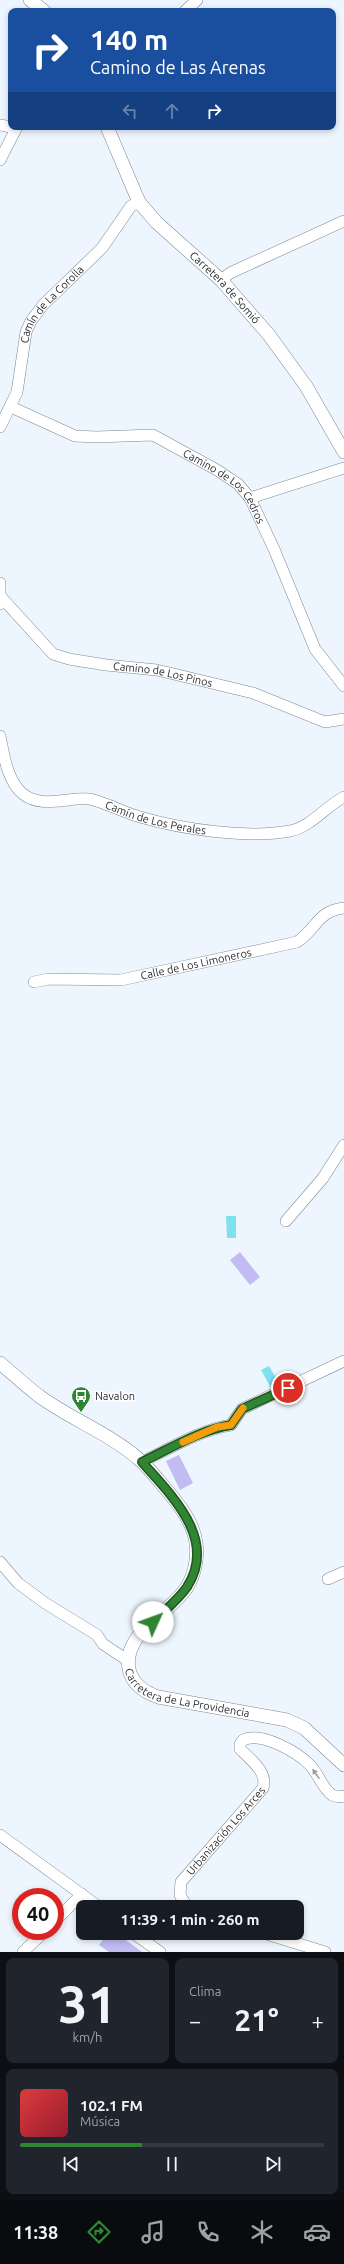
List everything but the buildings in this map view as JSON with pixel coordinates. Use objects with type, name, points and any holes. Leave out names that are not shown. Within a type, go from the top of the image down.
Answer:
[{"type":"street","points":[[30,0],[40,8]]},
{"type":"street","points":[[188,8],[197,0]]},
{"type":"street","points":[[0,160],[13,130]]},
{"type":"street","name":"Carretera de Somió","points":[[108,130],[138,202],[156,222],[222,280],[269,335],[306,386],[344,452]]},
{"type":"street","name":"Camín de La Corolla","points":[[0,427],[17,392],[26,332],[31,321],[43,305],[102,248],[131,206],[138,202]]},
{"type":"street","points":[[222,280],[230,273],[344,221]]},
{"type":"street","name":"Camino de Los Cedros","points":[[11,407],[75,436],[96,437],[153,435],[217,470],[238,484],[250,498],[274,549],[315,649],[344,686]]},
{"type":"street","points":[[250,498],[344,468]]},
{"type":"street","points":[[0,583],[0,601]]},
{"type":"street","name":"Camino de Los Pinos","points":[[0,601],[53,654],[69,659],[106,665],[157,670],[253,693],[325,722],[344,719]]},
{"type":"street","name":"Camín de Los Perales","points":[[0,736],[5,763],[12,781],[23,794],[33,799],[54,802],[89,799],[159,823],[257,834],[292,830],[312,820],[344,797]]},
{"type":"street","name":"Calle de Los Limoneros","points":[[34,982],[48,980],[121,980],[297,942],[304,937],[321,916],[333,909],[344,908]]},
{"type":"street","points":[[286,1221],[323,1178],[344,1145]]},
{"type":"street","points":[[142,1462],[217,1427],[231,1425],[242,1409],[344,1360]]},
{"type":"street","name":"Carretera de La Providencia","points":[[0,1363],[40,1396],[124,1448],[142,1462],[186,1515],[194,1535],[197,1554],[194,1571],[188,1586],[177,1600],[134,1640],[128,1660],[130,1675],[137,1685],[146,1692],[158,1697],[287,1720],[304,1728],[344,1765]]},
{"type":"street","points":[[0,1562],[18,1583],[45,1603],[97,1635],[103,1644],[128,1660]]},
{"type":"street","points":[[328,1579],[344,1572]]},
{"type":"street","name":"Urbanización Los Arces","points":[[183,1900],[180,1895],[181,1882],[263,1788],[265,1781],[263,1775],[240,1749],[240,1744],[243,1740],[254,1737],[282,1745],[310,1765],[331,1794],[336,1797],[344,1796]]},
{"type":"street","points":[[0,1835],[90,1900]]},
{"type":"street","points":[[64,1912],[82,1894]]},
{"type":"street","points":[[23,1952],[35,1940]]},
{"type":"street","points":[[143,1940],[160,1952]]},
{"type":"street","points":[[286,1940],[325,1952]]},
{"type":"shaded area","points":[[240,1252],[260,1277],[250,1285],[230,1260]]},
{"type":"shaded area","points":[[179,1455],[193,1483],[180,1490],[166,1461]]},
{"type":"shaded area","points":[[103,1940],[126,1940],[142,1952],[109,1952],[99,1945]]},
{"type":"water","points":[[226,1216],[236,1216],[236,1238],[227,1238]]},
{"type":"water","points":[[269,1366],[279,1383],[271,1388],[261,1370]]},
{"type":"slow traffic","points":[[183,1442],[217,1427],[231,1425],[243,1408]]},
{"type":"place","name":"Navalon","points":[[81,1413]]},
{"type":"route","points":[[153,1622],[177,1600],[188,1586],[194,1571],[197,1554],[193,1529],[186,1515],[177,1502],[142,1462],[185,1440],[217,1427],[231,1425],[242,1409],[288,1388]]}]
